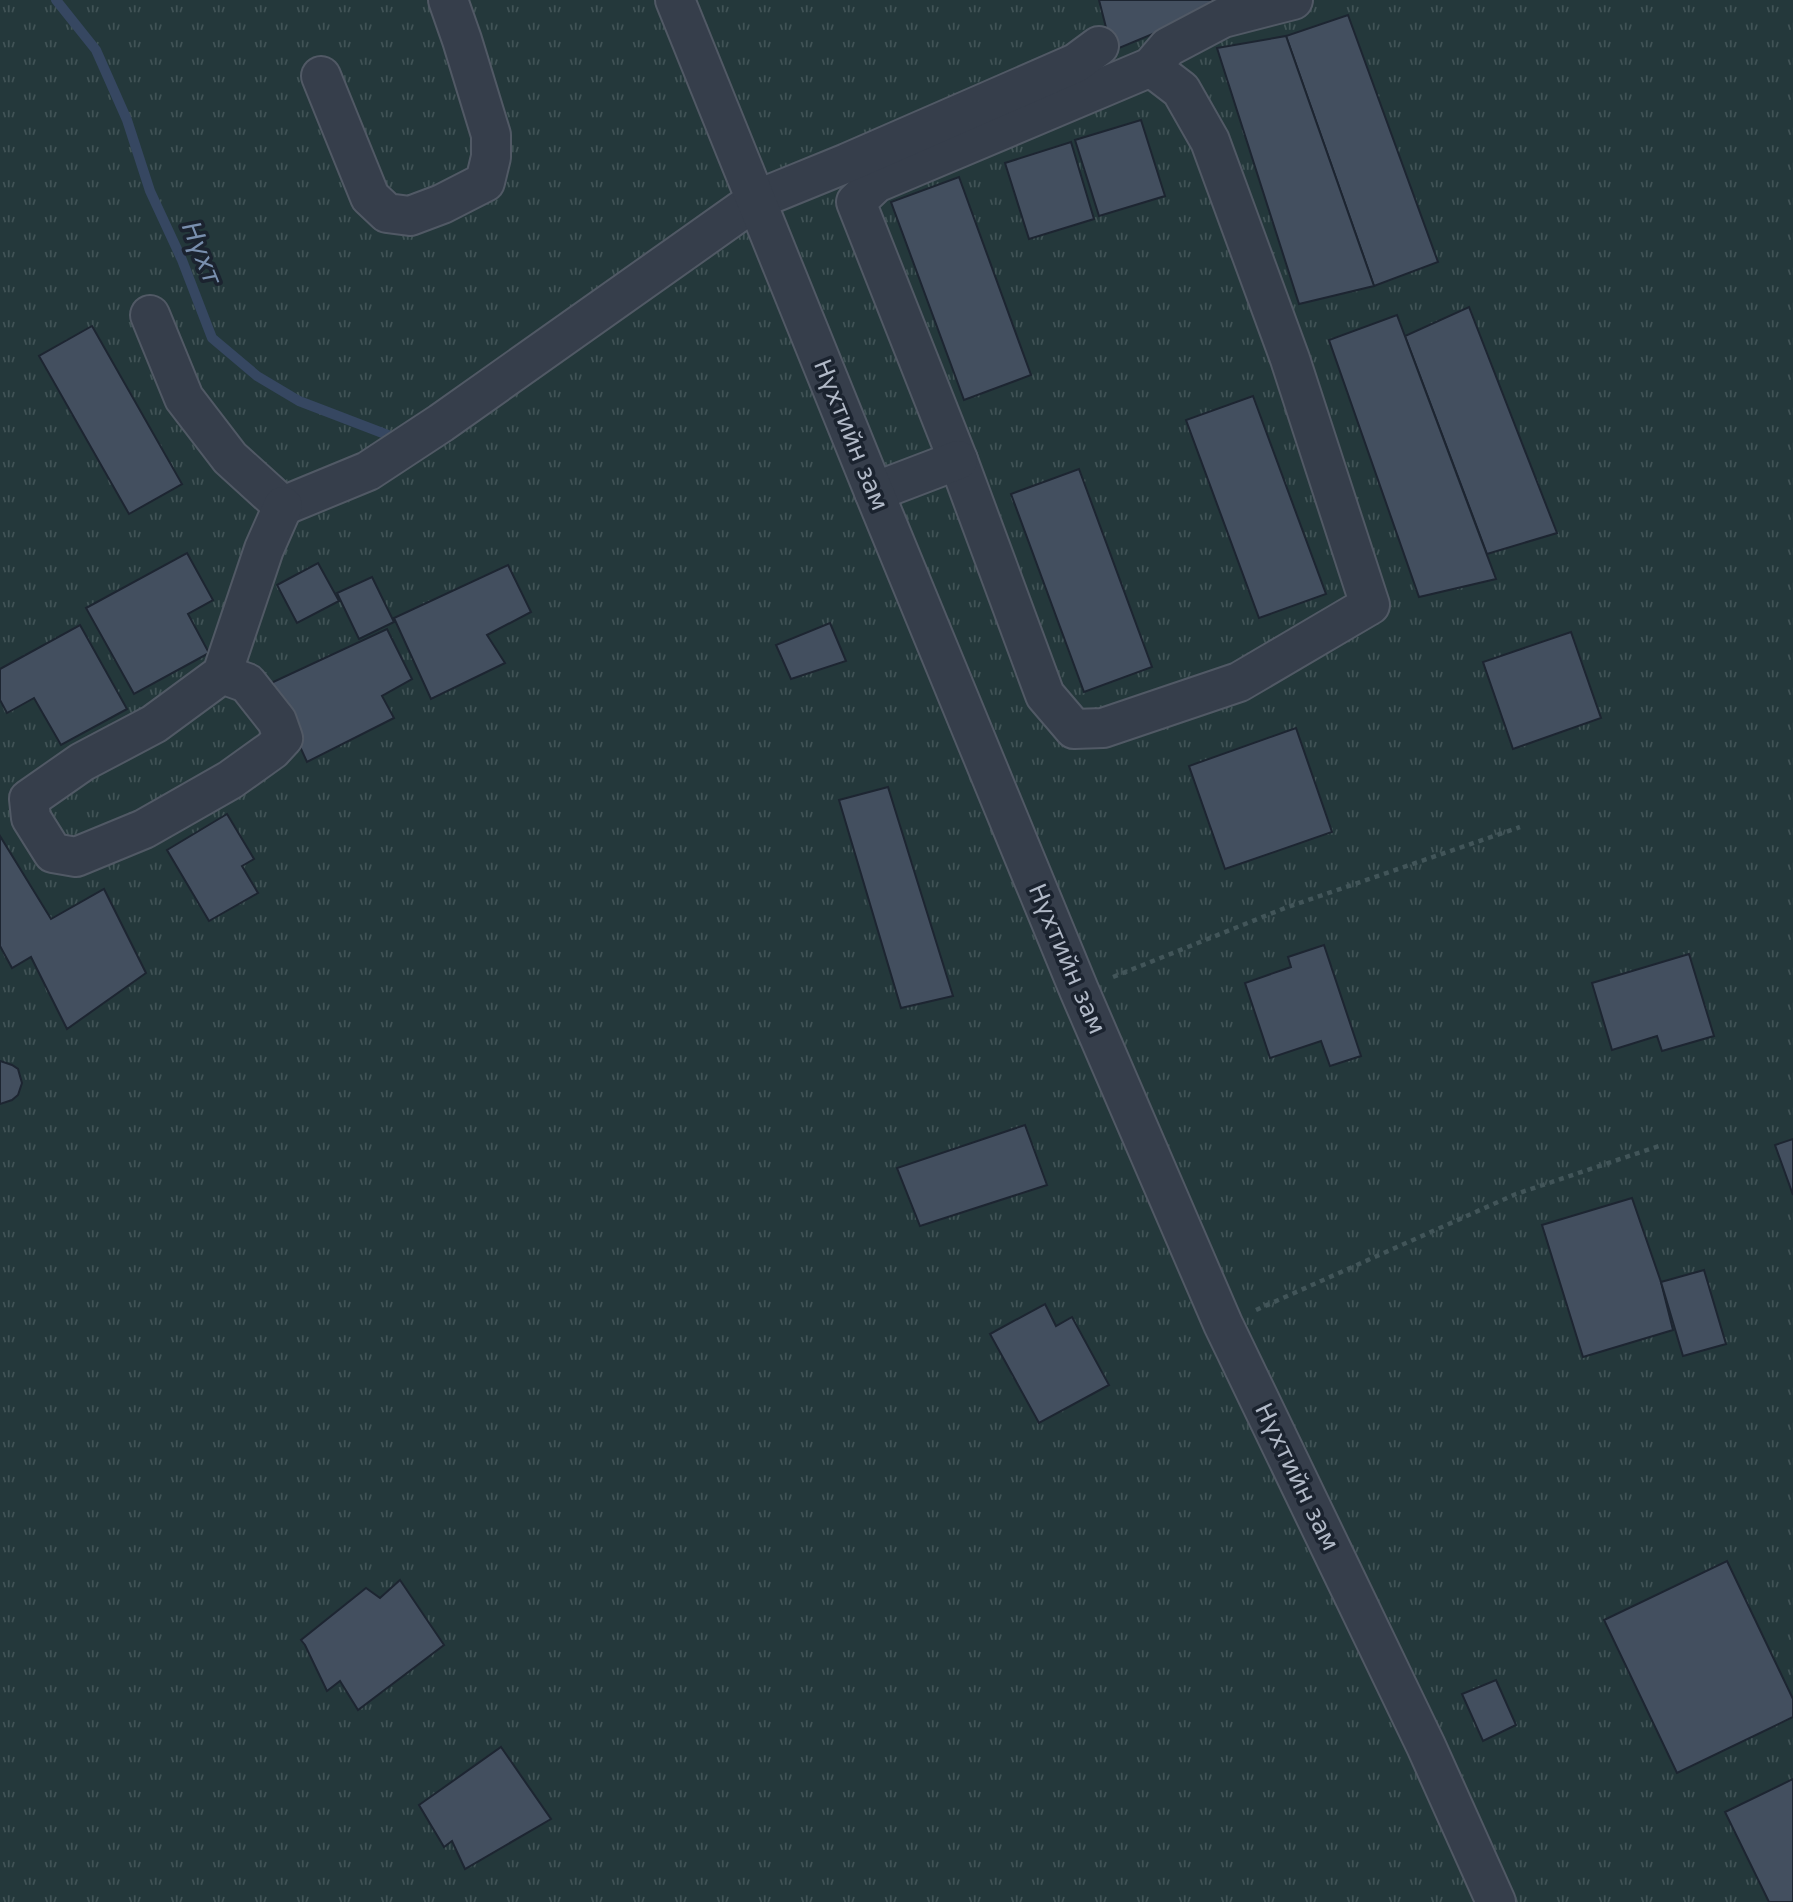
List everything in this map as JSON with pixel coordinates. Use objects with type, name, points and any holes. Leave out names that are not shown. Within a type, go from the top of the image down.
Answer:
[{"type":"street","points":[[321,76],[370,197],[387,213],[410,216],[442,205],[485,182],[491,157],[491,135],[447,0]]},
{"type":"street","name":"Нүхтийн зам","points":[[675,0],[1079,990],[1223,1324],[1426,1746],[1496,1902]]},
{"type":"street","points":[[1151,67],[1181,90],[1210,141],[1290,359],[1370,605],[1239,682],[1103,728],[1074,729],[1045,695],[958,460],[856,202],[876,183],[1151,67],[1167,47],[1223,18],[1293,0]]},
{"type":"street","points":[[222,674],[247,682],[277,720],[283,738],[272,750],[230,780],[144,829],[76,857],[53,853],[31,818],[29,799],[82,762],[154,724],[222,674],[264,549],[284,506],[368,471],[441,423],[756,200],[860,158],[1076,63],[1099,46]]},
{"type":"street","points":[[150,315],[184,398],[230,458],[284,506]]},
{"type":"street","points":[[874,492],[958,460]]},
{"type":"path","points":[[1079,990],[1285,908],[1520,827]]},
{"type":"path","points":[[1223,1324],[1517,1194],[1662,1145]]},
{"type":"green space","points":[[0,0],[1793,0],[1793,1902],[0,1902]]},
{"type":"building","points":[[1099,0],[1234,0],[1112,51]]},
{"type":"building","points":[[1348,15],[1438,262],[1374,286],[1286,36]]},
{"type":"building","points":[[1286,36],[1374,286],[1299,304],[1217,48]]},
{"type":"building","points":[[1141,120],[1165,196],[1099,216],[1075,140]]},
{"type":"building","points":[[1071,142],[1094,219],[1029,239],[1005,163]]},
{"type":"building","points":[[959,177],[1031,375],[964,400],[891,202]]},
{"type":"building","points":[[1469,307],[1557,533],[1487,554],[1405,336]]},
{"type":"building","points":[[1397,315],[1496,579],[1419,597],[1329,340]]},
{"type":"building","points":[[92,326],[182,484],[129,514],[39,356]]},
{"type":"building","points":[[1253,396],[1326,594],[1259,618],[1186,420]]},
{"type":"building","points":[[1079,469],[1152,667],[1084,692],[1011,494]]},
{"type":"building","points":[[187,553],[213,600],[188,614],[209,653],[134,694],[86,608]]},
{"type":"building","points":[[318,563],[339,601],[297,623],[277,585]]},
{"type":"building","points":[[508,565],[531,612],[487,635],[505,663],[431,699],[394,618]]},
{"type":"building","points":[[372,577],[394,622],[359,639],[337,593]]},
{"type":"building","points":[[830,623],[846,661],[791,679],[776,645]]},
{"type":"building","points":[[80,625],[127,709],[61,745],[34,698],[7,713],[0,700],[0,669]]},
{"type":"building","points":[[387,629],[412,679],[382,696],[394,718],[307,762],[271,683]]},
{"type":"building","points":[[1571,632],[1601,718],[1513,749],[1483,662]]},
{"type":"building","points":[[1296,728],[1332,832],[1225,869],[1189,766]]},
{"type":"building","points":[[888,787],[953,996],[901,1008],[839,800]]},
{"type":"building","points":[[227,814],[254,859],[242,866],[258,893],[209,921],[167,850]]},
{"type":"building","points":[[0,836],[51,919],[104,889],[146,973],[67,1029],[31,957],[12,968],[0,946]]},
{"type":"building","points":[[1324,945],[1361,1056],[1330,1066],[1321,1041],[1270,1058],[1245,983],[1291,967],[1288,957]]},
{"type":"building","points":[[1689,954],[1714,1036],[1662,1051],[1657,1036],[1612,1050],[1592,983]]},
{"type":"building","points":[[0,1061],[18,1069],[22,1083],[18,1095],[0,1104]]},
{"type":"building","points":[[1025,1125],[1047,1185],[920,1226],[897,1168]]},
{"type":"building","points":[[1793,1139],[1793,1195],[1775,1145]]},
{"type":"building","points":[[1632,1198],[1661,1282],[1673,1330],[1583,1357],[1542,1225]]},
{"type":"building","points":[[1704,1270],[1726,1344],[1683,1356],[1661,1282]]},
{"type":"building","points":[[1045,1304],[1056,1326],[1072,1317],[1109,1385],[1039,1423],[990,1334]]},
{"type":"building","points":[[1727,1561],[1793,1699],[1793,1717],[1677,1773],[1604,1620]]},
{"type":"building","points":[[400,1580],[444,1645],[358,1710],[340,1681],[327,1691],[301,1640],[366,1588],[380,1598]]},
{"type":"building","points":[[1496,1680],[1516,1725],[1483,1741],[1462,1694]]},
{"type":"building","points":[[501,1747],[551,1819],[465,1869],[452,1841],[444,1847],[419,1805]]},
{"type":"building","points":[[1793,1779],[1793,1902],[1769,1902],[1725,1812]]},
{"type":"waterway","name":"Нүхт","points":[[56,0],[96,50],[127,120],[150,191],[182,260],[212,338],[257,376],[299,401],[393,437]]}]
